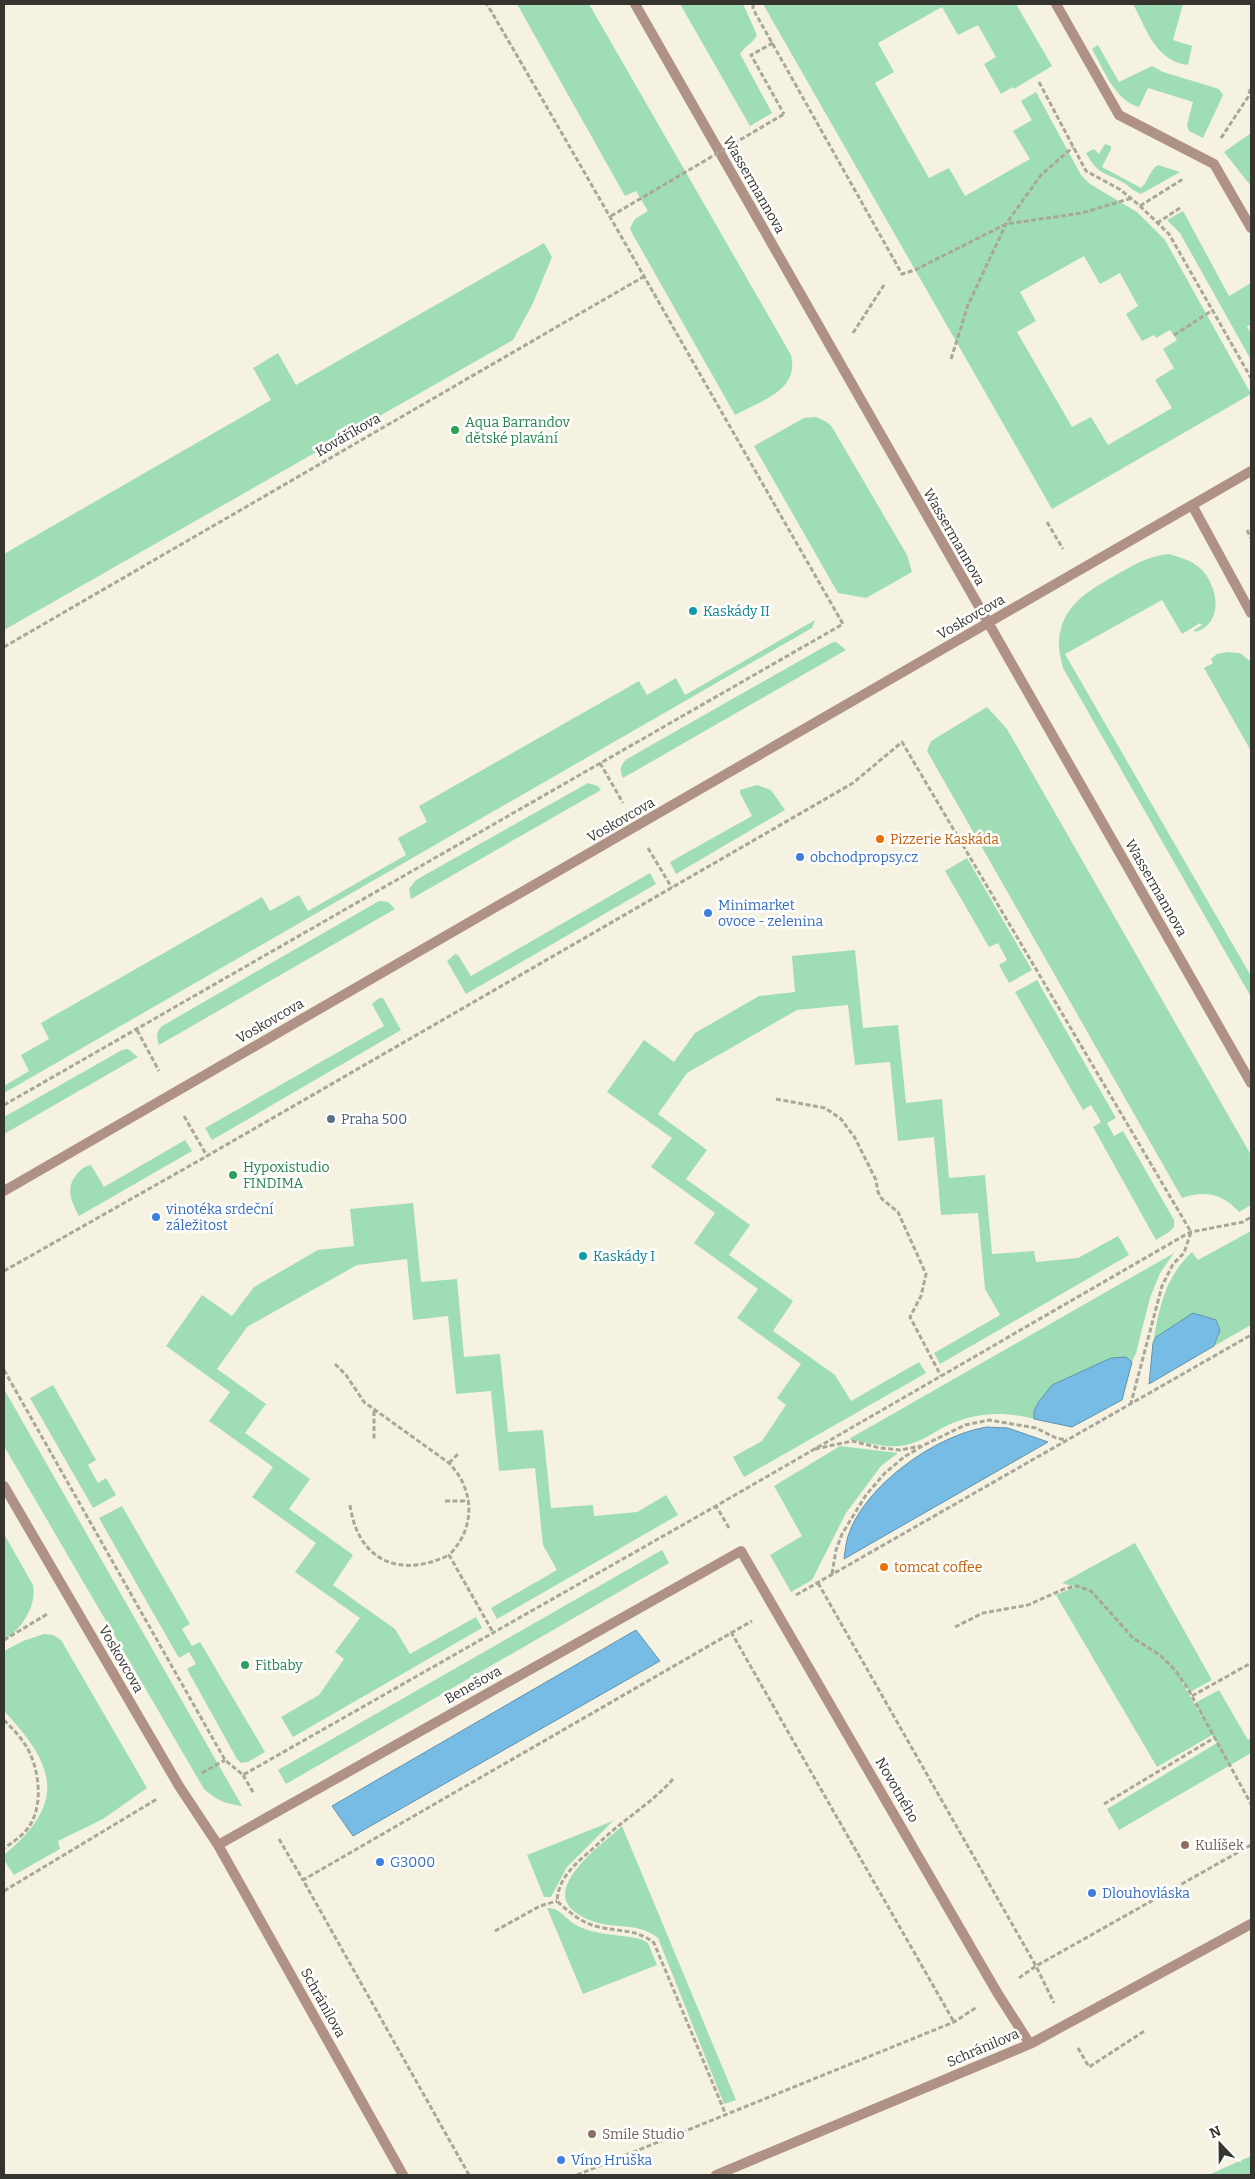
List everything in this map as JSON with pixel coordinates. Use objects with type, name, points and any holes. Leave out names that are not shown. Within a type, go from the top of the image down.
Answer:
[{"type":"street","name":"Wassermannova","points":[[635,4],[1251,1083]]},
{"type":"street","points":[[1056,4],[1119,115],[1214,164],[1251,228]]},
{"type":"street","name":"Voskovcova","points":[[4,1191],[1251,471]]},
{"type":"street","points":[[1192,505],[1251,613]]},
{"type":"street","name":"Voskovcova","points":[[4,1486],[179,1786],[218,1845]]},
{"type":"street","name":"Novotného","points":[[741,1550],[998,1994],[1030,2044]]},
{"type":"street","name":"Benešova","points":[[218,1845],[741,1550]]},
{"type":"street","name":"Schránilova","points":[[218,1845],[403,2175]]},
{"type":"street","name":"Schránilova","points":[[716,2175],[1030,2044],[1251,1924]]},
{"type":"path","points":[[4,1105],[842,624],[643,277],[611,216],[487,4]]},
{"type":"path","points":[[753,4],[902,274],[915,270],[1006,224],[1082,213],[1132,198]]},
{"type":"path","points":[[611,216],[784,114],[752,55],[773,43]]},
{"type":"path","points":[[1039,82],[1086,171],[1132,198],[1169,234],[1251,378]]},
{"type":"path","points":[[1140,206],[1187,176],[1207,160],[1248,97],[1251,87]]},
{"type":"path","points":[[1248,97],[1251,103]]},
{"type":"path","points":[[951,359],[968,305],[1006,224],[1041,175],[1073,146]]},
{"type":"path","points":[[1157,223],[1180,208]]},
{"type":"path","name":"Kováříkova","points":[[4,647],[643,277]]},
{"type":"path","points":[[837,358],[884,285]]},
{"type":"path","points":[[1174,335],[1213,310]]},
{"type":"path","points":[[1247,530],[1251,538]]},
{"type":"path","points":[[4,1271],[853,783],[902,742],[1191,1232],[1184,1253],[1173,1264],[1162,1286],[1131,1403]]},
{"type":"path","points":[[776,1100],[825,1108],[841,1119],[855,1138],[876,1180],[878,1192],[882,1199],[898,1212],[926,1274],[921,1296],[910,1318],[941,1376]]},
{"type":"path","points":[[4,1370],[225,1760],[243,1775],[494,1634],[1191,1232],[1243,1222],[1251,1217]]},
{"type":"path","points":[[469,2175],[303,1880],[1250,1335],[1251,1340]]},
{"type":"path","points":[[335,1364],[346,1375],[360,1398],[374,1411],[449,1463],[463,1482],[469,1501],[466,1530],[449,1555],[424,1564],[408,1566],[390,1563],[374,1554],[355,1529],[350,1505]]},
{"type":"path","points":[[374,1411],[374,1441]]},
{"type":"path","points":[[832,1575],[836,1550],[842,1534],[866,1495],[885,1473],[904,1457],[924,1445],[965,1426],[989,1420],[1036,1428],[1056,1438],[1067,1440]]},
{"type":"path","points":[[812,1450],[852,1441],[880,1448],[900,1450],[924,1445]]},
{"type":"path","points":[[449,1463],[459,1453]]},
{"type":"path","points":[[445,1501],[469,1501]]},
{"type":"path","points":[[716,1506],[741,1550]]},
{"type":"path","points":[[449,1555],[494,1634]]},
{"type":"path","points":[[818,1583],[1036,1966]]},
{"type":"path","points":[[955,1627],[983,1613],[1028,1605],[1064,1588],[1077,1586],[1091,1591],[1133,1638],[1160,1655],[1175,1670],[1192,1696],[1251,1804]]},
{"type":"path","points":[[4,1640],[71,1600]]},
{"type":"path","points":[[731,1632],[954,2022]]},
{"type":"path","points":[[1192,1696],[1251,1663]]},
{"type":"path","points":[[4,1720],[25,1744],[36,1769],[38,1802],[30,1825],[11,1844],[4,1848]]},
{"type":"path","points":[[1104,1804],[1214,1738]]},
{"type":"path","points":[[4,1891],[225,1760]]},
{"type":"path","points":[[557,1901],[562,1881],[572,1867],[609,1832],[658,1794],[673,1779]]},
{"type":"path","points":[[577,2175],[954,2022],[998,1994],[1036,1966],[1251,1845]]},
{"type":"path","points":[[557,1901],[578,1918],[598,1927],[645,1936],[654,1943],[726,2115]]},
{"type":"path","points":[[494,1931],[540,1906],[557,1901]]},
{"type":"green space","points":[[517,4],[589,4],[791,355],[792,367],[790,378],[776,393],[735,415],[632,233],[630,228],[635,219],[648,211],[636,191],[625,196]]},
{"type":"green space","points":[[680,4],[743,4],[757,35],[740,54],[772,113],[750,126]]},
{"type":"green space","points":[[763,4],[1016,4],[1052,66],[1014,89],[1013,87],[1001,94],[984,64],[996,57],[978,25],[958,35],[942,7],[878,43],[894,72],[875,83],[929,178],[949,168],[965,196],[1030,159],[1013,131],[1032,120],[1021,101],[1036,92],[1081,175],[1090,184],[1137,212],[1165,240],[1251,394],[1052,509]],"holes":[[[1084,256],[1100,284],[1120,273],[1138,306],[1126,314],[1142,341],[1154,335],[1156,338],[1170,330],[1177,340],[1163,349],[1174,368],[1155,380],[1172,408],[1108,445],[1091,417],[1072,427],[1017,332],[1036,321],[1020,292]]]},
{"type":"green space","points":[[1133,4],[1148,4],[1149,6],[1152,4],[1183,4],[1173,40],[1192,46],[1188,65],[1177,63],[1160,51],[1153,42]]},
{"type":"green space","points":[[1098,45],[1119,82],[1152,66],[1163,72],[1219,89],[1223,95],[1203,138],[1189,131],[1187,125],[1193,102],[1148,88],[1139,107],[1123,98],[1105,74],[1092,49]]},
{"type":"green space","points":[[1251,133],[1251,186],[1224,152]]},
{"type":"green space","points":[[1105,144],[1111,146],[1111,149],[1102,167],[1141,188],[1158,165],[1180,172],[1141,194],[1099,170],[1091,161],[1086,153],[1094,149],[1099,154]]},
{"type":"green space","points":[[1183,211],[1229,296],[1251,283],[1251,324],[1247,327],[1251,333],[1251,360],[1180,233],[1167,220]]},
{"type":"green space","points":[[544,243],[552,257],[533,303],[513,340],[4,630],[4,554],[271,400],[253,368],[278,353],[296,385]]},
{"type":"green space","points":[[816,417],[827,422],[832,427],[907,555],[912,572],[866,598],[838,593],[754,446],[804,418]]},
{"type":"green space","points":[[1169,554],[1188,560],[1196,565],[1203,571],[1212,587],[1216,606],[1210,622],[1204,628],[1195,632],[1194,630],[1202,625],[1200,623],[1182,634],[1162,600],[1065,654],[1251,976],[1251,997],[1063,668],[1060,654],[1061,629],[1065,618],[1078,600],[1135,564]]},
{"type":"green space","points":[[815,620],[812,628],[4,1093],[4,1086],[29,1071],[21,1055],[49,1039],[41,1023],[262,897],[270,911],[299,895],[308,911],[406,855],[398,838],[427,822],[419,806],[639,681],[647,695],[676,678],[685,695]]},
{"type":"green space","points":[[836,642],[846,650],[623,778],[621,768],[627,759],[831,643]]},
{"type":"green space","points":[[1227,652],[1240,653],[1251,662],[1251,751],[1204,668],[1213,663],[1211,659],[1217,654]]},
{"type":"green space","points":[[987,707],[1007,729],[1251,1155],[1251,1205],[1239,1212],[1227,1201],[1213,1195],[1198,1194],[1182,1198],[927,751],[931,741]]},
{"type":"green space","points":[[588,783],[598,786],[601,790],[411,899],[409,889],[416,880]]},
{"type":"green space","points":[[757,785],[771,790],[785,810],[676,874],[670,862],[752,816],[740,790]]},
{"type":"green space","points":[[967,858],[1032,970],[1009,983],[999,965],[1007,960],[998,943],[989,947],[945,871]]},
{"type":"green space","points":[[650,873],[656,884],[466,994],[447,961],[455,954],[458,955],[471,976]]},
{"type":"green space","points":[[379,901],[388,902],[395,909],[159,1045],[157,1035],[162,1026]]},
{"type":"green space","points":[[855,950],[863,1028],[898,1025],[906,1103],[942,1099],[949,1178],[985,1175],[992,1254],[1034,1251],[1036,1262],[1078,1258],[1118,1236],[1129,1255],[940,1364],[934,1353],[1000,1315],[985,1289],[978,1213],[941,1215],[934,1137],[898,1141],[890,1062],[855,1065],[848,1005],[797,1010],[687,1073],[658,1114],[707,1150],[686,1179],[750,1225],[729,1255],[793,1301],[773,1331],[835,1375],[851,1401],[919,1362],[926,1373],[744,1477],[733,1457],[762,1441],[786,1405],[777,1398],[801,1364],[737,1318],[758,1289],[694,1243],[715,1213],[651,1167],[672,1138],[607,1092],[644,1040],[674,1062],[695,1033],[759,996],[795,992],[792,956]]},
{"type":"green space","points":[[1037,980],[1116,1118],[1107,1123],[1114,1136],[1123,1131],[1174,1220],[1174,1227],[1156,1240],[1093,1127],[1101,1122],[1091,1105],[1083,1110],[1015,992]]},
{"type":"green space","points":[[379,998],[383,998],[401,1030],[212,1140],[205,1128],[384,1026],[372,1004]]},
{"type":"green space","points":[[128,1049],[138,1057],[4,1134],[4,1117],[122,1050]]},
{"type":"green space","points":[[185,1140],[192,1151],[79,1216],[70,1195],[70,1189],[73,1179],[83,1168],[91,1165],[104,1187]]},
{"type":"green space","points":[[413,1203],[421,1282],[457,1279],[464,1357],[500,1354],[508,1432],[543,1430],[551,1508],[593,1505],[594,1516],[637,1512],[666,1495],[678,1515],[497,1619],[491,1608],[557,1570],[543,1545],[535,1468],[499,1471],[491,1391],[456,1394],[448,1316],[413,1320],[407,1259],[357,1265],[247,1327],[217,1369],[266,1404],[245,1433],[310,1479],[289,1509],[353,1555],[333,1585],[395,1629],[410,1654],[476,1617],[482,1628],[293,1737],[281,1717],[319,1695],[344,1659],[335,1652],[360,1618],[295,1572],[316,1543],[252,1497],[273,1467],[209,1421],[230,1392],[166,1346],[202,1295],[232,1316],[254,1287],[318,1250],[354,1246],[350,1209]]},
{"type":"green space","points":[[1251,1231],[1251,1325],[1214,1346],[1219,1335],[1197,1313],[1156,1337],[1153,1343],[1161,1305],[1169,1283],[1183,1262],[1192,1252],[1198,1260]]},
{"type":"green space","points":[[1174,1253],[1160,1273],[1150,1298],[1132,1362],[1126,1357],[1111,1358],[1052,1385],[1034,1411],[1034,1419],[1001,1414],[969,1417],[948,1425],[917,1442],[899,1446],[878,1445],[849,1439]]},
{"type":"green space","points":[[53,1385],[96,1460],[88,1465],[98,1483],[106,1478],[116,1495],[93,1508],[30,1398]]},
{"type":"green space","points":[[4,1389],[242,1806],[222,1801],[204,1789],[4,1446]]},
{"type":"green space","points":[[840,1446],[898,1453],[881,1466],[846,1513],[812,1580],[791,1592],[770,1555],[802,1536],[774,1486]]},
{"type":"green space","points":[[122,1506],[190,1624],[182,1629],[192,1646],[200,1642],[265,1752],[248,1762],[241,1763],[237,1759],[187,1669],[196,1664],[189,1652],[179,1658],[99,1518]]},
{"type":"green space","points":[[4,1534],[33,1585],[34,1593],[30,1609],[22,1624],[4,1640]]},
{"type":"green space","points":[[1135,1543],[1212,1680],[1190,1692],[1179,1677],[1205,1723],[1195,1703],[1219,1690],[1248,1740],[1251,1738],[1251,1753],[1119,1830],[1107,1809],[1217,1743],[1212,1735],[1157,1767],[1056,1595],[1075,1587],[1062,1583]]},
{"type":"green space","points":[[662,1550],[669,1563],[286,1784],[278,1770]]},
{"type":"green space","points":[[44,1634],[53,1635],[61,1640],[147,1788],[103,1819],[58,1841],[60,1849],[14,1875],[4,1860],[4,1855],[24,1836],[38,1818],[45,1801],[47,1784],[43,1767],[35,1749],[4,1711],[4,1651],[23,1641]]},
{"type":"green space","points":[[613,1821],[567,1867],[551,1897],[544,1897],[527,1855]]},
{"type":"green space","points":[[622,1826],[736,2100],[724,2104],[658,1938],[638,1928],[603,1924],[588,1920],[575,1912],[567,1902],[565,1890],[570,1878],[590,1854]]},
{"type":"green space","points":[[547,1908],[556,1910],[572,1923],[584,1929],[641,1939],[648,1943],[657,1965],[583,1994]]},
{"type":"green space","points":[[1251,2156],[1251,2175],[1208,2175]]},
{"type":"water","points":[[1193,1313],[1216,1320],[1220,1330],[1214,1346],[1149,1384],[1153,1343],[1156,1337]]},
{"type":"water","points":[[1126,1357],[1132,1362],[1122,1400],[1072,1427],[1034,1419],[1034,1411],[1038,1403],[1052,1385],[1111,1358]]},
{"type":"water","points":[[987,1427],[1008,1428],[1048,1442],[844,1559],[848,1536],[857,1517],[886,1481],[905,1465],[946,1440]]},
{"type":"water","points":[[636,1630],[660,1661],[353,1836],[332,1806]]},
{"type":"place","name":"Aqua Barrandov dětské plavání","points":[[455,430]]},
{"type":"place","name":"Kaskády II","points":[[693,611]]},
{"type":"place","name":"Pizzerie Kaskáda","points":[[880,839]]},
{"type":"place","name":"obchodpropsy.cz","points":[[800,857]]},
{"type":"place","name":"Minimarket ovoce - zelenina","points":[[708,913]]},
{"type":"place","name":"Praha 500","points":[[331,1119]]},
{"type":"place","name":"Hypoxistudio FINDIMA","points":[[233,1175]]},
{"type":"place","name":"vinotéka srdeční záležitost","points":[[156,1217]]},
{"type":"place","name":"Kaskády I","points":[[583,1256]]},
{"type":"place","name":"tomcat coffee","points":[[884,1567]]},
{"type":"place","name":"Fitbaby","points":[[245,1665]]},
{"type":"place","name":"Kulíšek","points":[[1185,1845]]},
{"type":"place","name":"G3000","points":[[380,1862]]},
{"type":"place","name":"Dlouhovláska","points":[[1092,1893]]},
{"type":"place","name":"Smile Studio","points":[[592,2134]]},
{"type":"place","name":"Víno Hruška","points":[[561,2160]]}]
